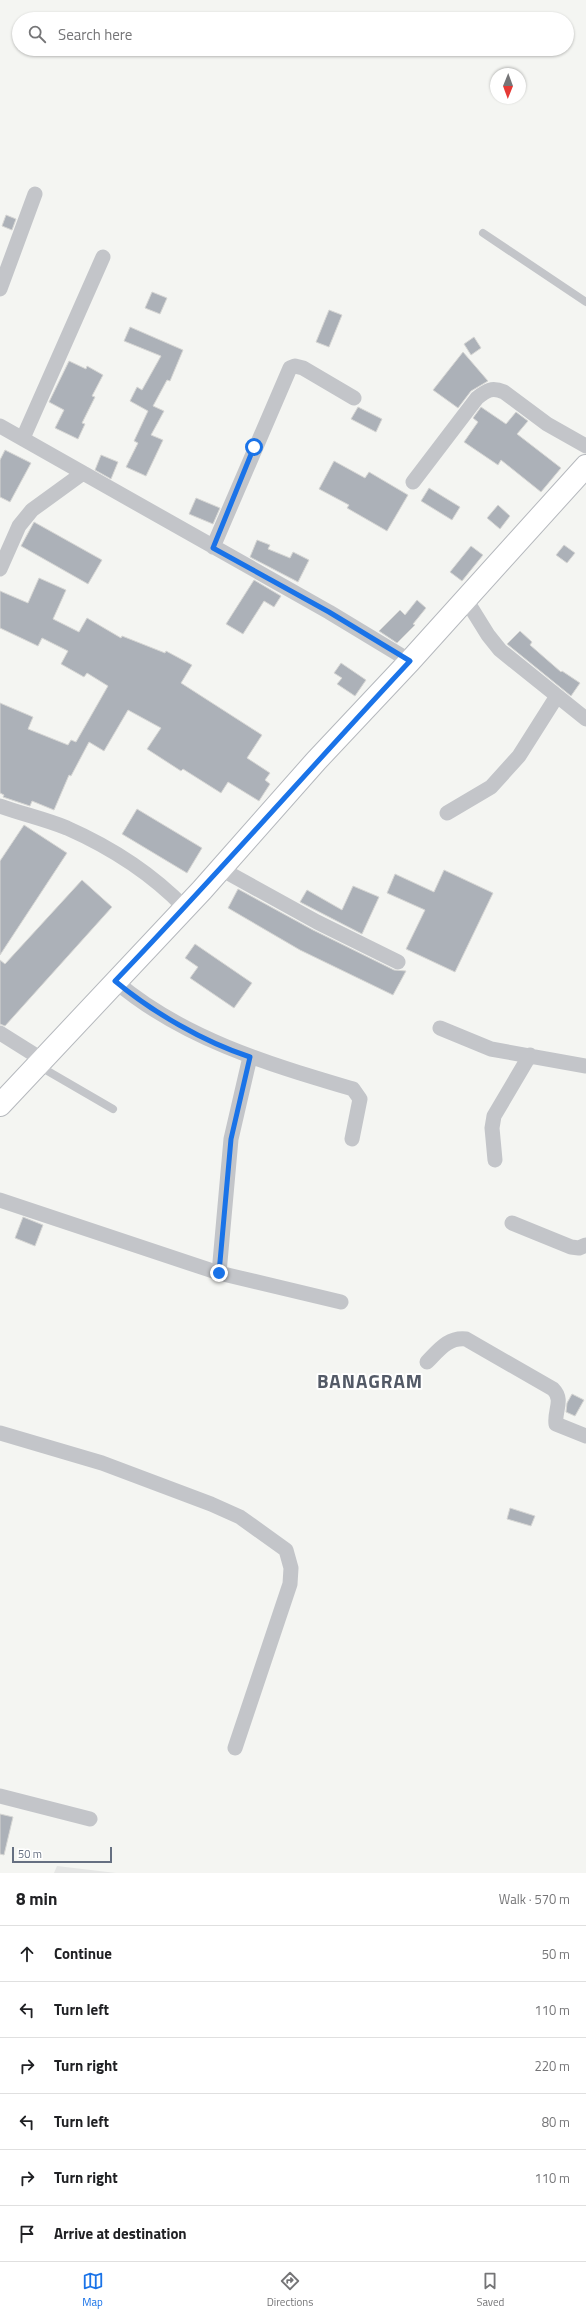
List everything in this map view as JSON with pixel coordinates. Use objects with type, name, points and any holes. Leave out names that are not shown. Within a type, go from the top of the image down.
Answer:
[{"type":"main road","points":[[3,1096],[40,1063],[115,981],[185,908],[316,761],[410,661],[465,598],[586,466]]},
{"type":"street","points":[[0,289],[36,194]]},
{"type":"street","points":[[23,438],[103,257]]},
{"type":"street","points":[[213,548],[290,368],[295,366],[303,368],[354,398]]},
{"type":"street","points":[[413,482],[477,398],[488,390],[496,388],[504,392],[547,424],[586,446]]},
{"type":"street","points":[[0,426],[213,548],[329,612],[410,661]]},
{"type":"street","points":[[0,569],[18,526],[32,510],[83,473]]},
{"type":"street","points":[[465,598],[488,635],[500,650],[586,719]]},
{"type":"street","points":[[447,813],[491,786],[519,756],[557,696]]},
{"type":"street","points":[[0,806],[65,828],[90,839],[148,875],[164,887],[185,908]]},
{"type":"street","points":[[221,869],[316,922],[398,962]]},
{"type":"street","points":[[115,981],[129,993],[217,1044],[250,1057],[353,1089],[360,1099],[352,1139]]},
{"type":"street","points":[[440,1028],[478,1045],[586,1066]]},
{"type":"street","points":[[0,1033],[40,1063]]},
{"type":"street","points":[[495,1160],[492,1128],[494,1116],[530,1055]]},
{"type":"street","points":[[219,1273],[231,1139],[250,1057]]},
{"type":"street","points":[[0,1200],[219,1273],[341,1302]]},
{"type":"street","points":[[512,1223],[571,1247],[579,1248],[586,1244]]},
{"type":"street","points":[[427,1362],[449,1341],[457,1338],[466,1339],[553,1389],[557,1393],[559,1401],[555,1418],[556,1424],[586,1436]]},
{"type":"street","points":[[0,1433],[102,1463],[210,1504],[240,1517],[286,1550],[292,1568],[290,1584],[235,1748]]},
{"type":"street","points":[[0,1796],[90,1819]]},
{"type":"lane","points":[[483,233],[586,302]]},
{"type":"lane","points":[[40,1063],[113,1109]]},
{"type":"shaded area","points":[[57,1866],[116,1873],[54,1873]]},
{"type":"building","points":[[6,215],[16,219],[12,230],[2,226]]},
{"type":"building","points":[[152,292],[167,298],[160,314],[145,308]]},
{"type":"building","points":[[329,310],[342,315],[329,347],[316,342]]},
{"type":"building","points":[[130,327],[183,350],[170,381],[167,380],[153,406],[164,411],[151,435],[163,440],[146,476],[126,467],[138,443],[134,441],[148,411],[130,401],[137,387],[142,390],[161,356],[124,341]]},
{"type":"building","points":[[474,337],[481,348],[471,355],[464,344]]},
{"type":"building","points":[[463,352],[488,381],[471,391],[458,408],[433,390]]},
{"type":"building","points":[[69,361],[86,369],[87,366],[103,375],[92,396],[95,397],[82,423],[85,424],[78,439],[55,428],[64,410],[49,402]]},
{"type":"building","points":[[358,407],[382,419],[376,432],[351,419]]},
{"type":"building","points":[[481,407],[506,424],[516,412],[528,421],[517,434],[561,468],[541,492],[501,460],[498,465],[464,442],[478,422],[473,418]]},
{"type":"building","points":[[5,450],[31,463],[10,502],[0,497],[0,460]]},
{"type":"building","points":[[101,455],[118,462],[111,479],[95,470]]},
{"type":"building","points":[[334,461],[365,478],[369,472],[408,495],[387,531],[347,508],[349,505],[319,489]]},
{"type":"building","points":[[429,488],[460,507],[452,520],[421,501]]},
{"type":"building","points":[[196,498],[220,508],[213,524],[189,514]]},
{"type":"building","points":[[498,505],[510,516],[500,529],[487,518]]},
{"type":"building","points":[[34,522],[102,560],[88,584],[21,546]]},
{"type":"building","points":[[257,540],[270,545],[268,549],[290,558],[293,552],[309,560],[298,582],[250,557]]},
{"type":"building","points":[[564,545],[575,553],[567,563],[556,555]]},
{"type":"building","points":[[471,546],[483,555],[462,581],[450,572]]},
{"type":"building","points":[[39,578],[66,590],[53,619],[79,632],[87,618],[121,638],[122,636],[165,653],[166,651],[192,665],[181,683],[262,735],[247,758],[270,773],[265,780],[270,784],[259,801],[228,782],[221,793],[183,769],[181,771],[147,749],[161,728],[128,710],[104,751],[89,742],[71,776],[69,775],[54,810],[32,801],[30,806],[3,797],[4,795],[0,793],[0,703],[33,717],[28,729],[68,745],[71,740],[76,742],[108,686],[87,673],[84,677],[61,664],[68,651],[42,638],[38,646],[0,628],[0,591],[28,603]]},
{"type":"building","points":[[254,580],[281,596],[274,607],[264,601],[243,634],[226,624]]},
{"type":"building","points":[[417,600],[426,608],[413,624],[415,625],[397,643],[379,631],[400,610],[405,615]]},
{"type":"building","points":[[520,631],[532,642],[530,645],[561,672],[562,671],[580,683],[571,696],[507,644]]},
{"type":"building","points":[[341,663],[366,680],[355,696],[337,684],[342,678],[334,673]]},
{"type":"building","points":[[137,809],[202,848],[187,873],[122,834]]},
{"type":"building","points":[[24,825],[67,853],[0,955],[0,861]]},
{"type":"building","points":[[444,870],[493,893],[455,972],[406,949],[425,910],[387,893],[395,874],[434,892]]},
{"type":"building","points":[[82,880],[112,907],[5,1026],[0,1024],[0,960],[5,964]]},
{"type":"building","points":[[353,886],[379,897],[362,934],[300,902],[307,890],[342,910]]},
{"type":"building","points":[[238,889],[313,930],[394,970],[406,971],[393,995],[300,950],[228,908]]},
{"type":"building","points":[[195,944],[252,983],[234,1008],[190,978],[198,967],[185,958]]},
{"type":"building","points":[[23,1217],[43,1225],[35,1246],[15,1238]]},
{"type":"building","points":[[572,1394],[584,1400],[575,1416],[566,1412],[567,1403]]},
{"type":"building","points":[[510,1508],[535,1516],[531,1526],[507,1519]]},
{"type":"building","points":[[0,1814],[13,1817],[4,1855],[0,1854]]},
{"type":"district","name":"BANAGRAM","points":[[370,1381]]},
{"type":"route","points":[[219,1273],[231,1139],[250,1057],[229,1050],[163,1014],[129,993],[115,981],[202,890],[316,761],[410,661],[329,612],[213,548],[254,447]]}]
